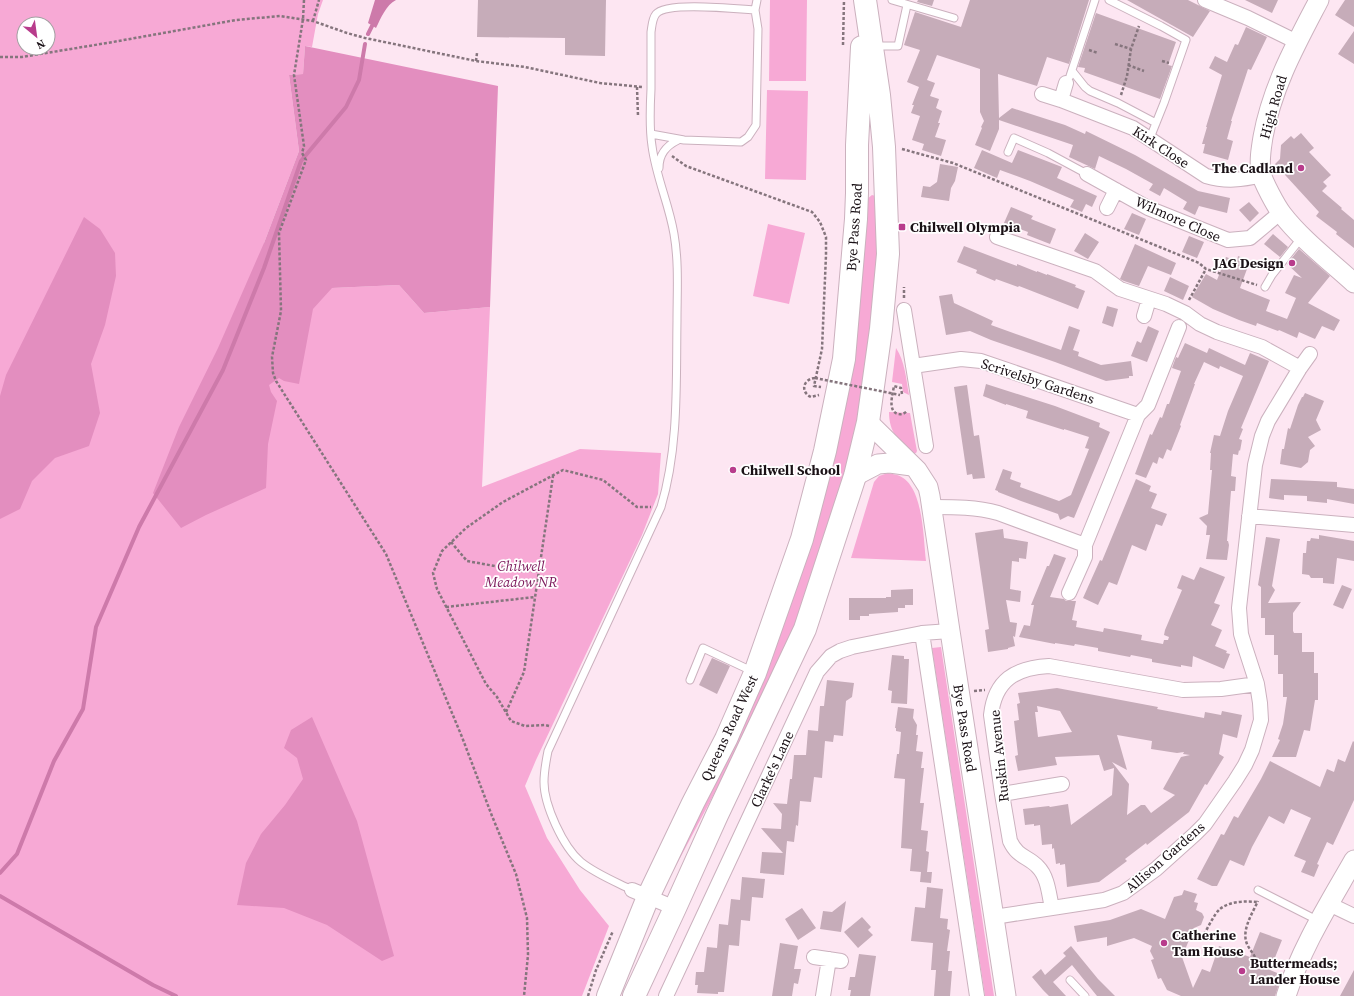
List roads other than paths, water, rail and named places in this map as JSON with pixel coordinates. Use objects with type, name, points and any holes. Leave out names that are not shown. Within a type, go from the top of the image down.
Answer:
[{"type":"main road","name":"Bye Pass Road","points":[[855,476],[868,422],[881,329],[888,254],[884,147],[879,95],[864,0]]},
{"type":"main road","name":"Bye Pass Road","points":[[825,451],[844,359],[856,219],[857,145],[864,0]]},
{"type":"main road","name":"High Road","points":[[1319,0],[1278,82],[1266,122],[1261,157],[1262,175],[1281,212],[1303,236],[1354,283]]},
{"type":"main road","name":"Bye Pass Road","points":[[868,422],[917,470],[925,483],[933,507],[950,631],[1006,996]]},
{"type":"main road","name":"Queens Road West","points":[[608,996],[640,894],[693,802],[726,739],[756,673],[802,539],[825,451]]},
{"type":"main road","points":[[855,476],[878,464],[890,463],[912,466]]},
{"type":"main road","name":"Queens Road West","points":[[634,996],[717,815],[805,629],[855,476]]},
{"type":"main road","points":[[1286,996],[1297,964],[1328,904],[1354,860]]},
{"type":"street","points":[[1205,0],[1248,18],[1297,42]]},
{"type":"street","points":[[1061,100],[1070,77]]},
{"type":"street","name":"Kirk Close","points":[[1042,94],[1124,124],[1141,132],[1206,176],[1219,180],[1229,180],[1262,175]]},
{"type":"street","name":"Wilmore Close","points":[[1087,174],[1148,208],[1228,240],[1250,238],[1281,212]]},
{"type":"street","points":[[1107,208],[1116,190]]},
{"type":"street","points":[[998,237],[1095,271],[1120,289],[1166,304],[1185,313],[1200,324],[1217,332],[1262,346],[1300,368]]},
{"type":"street","points":[[1144,316],[1149,299]]},
{"type":"street","points":[[904,310],[926,446]]},
{"type":"street","points":[[1069,593],[1085,557],[1085,545],[1138,414],[1148,405],[1179,327]]},
{"type":"street","name":"Allison Gardens","points":[[994,917],[1104,900],[1123,893],[1156,868],[1205,824],[1235,781],[1252,750],[1261,720],[1257,684],[1241,634],[1239,608],[1255,465],[1262,436],[1276,407],[1310,354]]},
{"type":"street","name":"Scrivelsby Gardens","points":[[913,366],[961,359],[981,361],[1138,414]]},
{"type":"street","points":[[933,507],[983,509],[998,513],[1085,545]]},
{"type":"street","points":[[1249,516],[1354,525]]},
{"type":"street","name":"Clarke's Lane","points":[[666,996],[818,672],[831,656],[840,651],[866,644],[922,633],[950,631]]},
{"type":"street","name":"Bye Pass Road","points":[[922,633],[977,996]]},
{"type":"street","name":"Ruskin Avenue","points":[[1052,908],[1046,880],[1042,871],[1035,863],[1022,856],[1013,847],[1010,841],[991,715],[993,703],[999,688],[1011,676],[1019,672],[1030,668],[1049,666],[1183,690],[1221,689],[1257,684]]},
{"type":"street","points":[[1002,794],[1062,784]]},
{"type":"street","points":[[640,894],[675,908]]},
{"type":"street","points":[[1328,904],[1354,916]]},
{"type":"street","points":[[814,957],[835,960],[823,996]]},
{"type":"lane","points":[[651,134],[678,140],[741,142],[748,137],[756,125],[758,29],[756,10],[757,0]]},
{"type":"lane","points":[[892,0],[954,18]]},
{"type":"lane","points":[[1095,0],[1070,77],[1090,91],[1118,103],[1156,123]]},
{"type":"lane","points":[[1108,0],[1186,40],[1150,138]]},
{"type":"lane","points":[[872,46],[898,46],[908,4]]},
{"type":"lane","points":[[640,894],[594,871],[579,860],[560,836],[552,818],[544,783],[548,751],[661,507],[667,487],[671,464],[676,383],[677,280],[674,234],[667,203],[659,181],[652,146],[650,126],[652,22],[656,14],[669,8],[686,7],[756,10]]},
{"type":"lane","name":"Wilmore Close","points":[[1008,152],[1014,138],[1048,153],[1087,174]]},
{"type":"lane","points":[[659,181],[659,162],[664,150],[670,144],[678,140]]},
{"type":"lane","points":[[1265,287],[1272,275],[1303,236]]},
{"type":"lane","points":[[690,680],[703,648],[756,673]]},
{"type":"lane","points":[[1260,891],[1319,921]]},
{"type":"lane","points":[[1070,980],[1085,996]]},
{"type":"waterway","points":[[368,34],[372,26]]},
{"type":"waterway","points":[[0,873],[17,854],[54,761],[83,709],[96,627],[139,527],[223,370],[264,268],[301,161],[346,107],[359,80],[365,44]]},
{"type":"waterway","points":[[0,896],[153,985],[176,996]]},
{"type":"place","name":"The Cadland","points":[[1301,168]]},
{"type":"place","name":"Chilwell Olympia","points":[[902,227]]},
{"type":"place","name":"JAG Design","points":[[1292,263]]},
{"type":"place","name":"Chilwell School","points":[[733,470]]},
{"type":"place","name":"Catherine Tam House","points":[[1164,943]]},
{"type":"place","name":"Buttermeads; Lander House","points":[[1242,971]]},
{"type":"park label","name":"Chilwell Meadow NR","points":[[521,574]]}]
